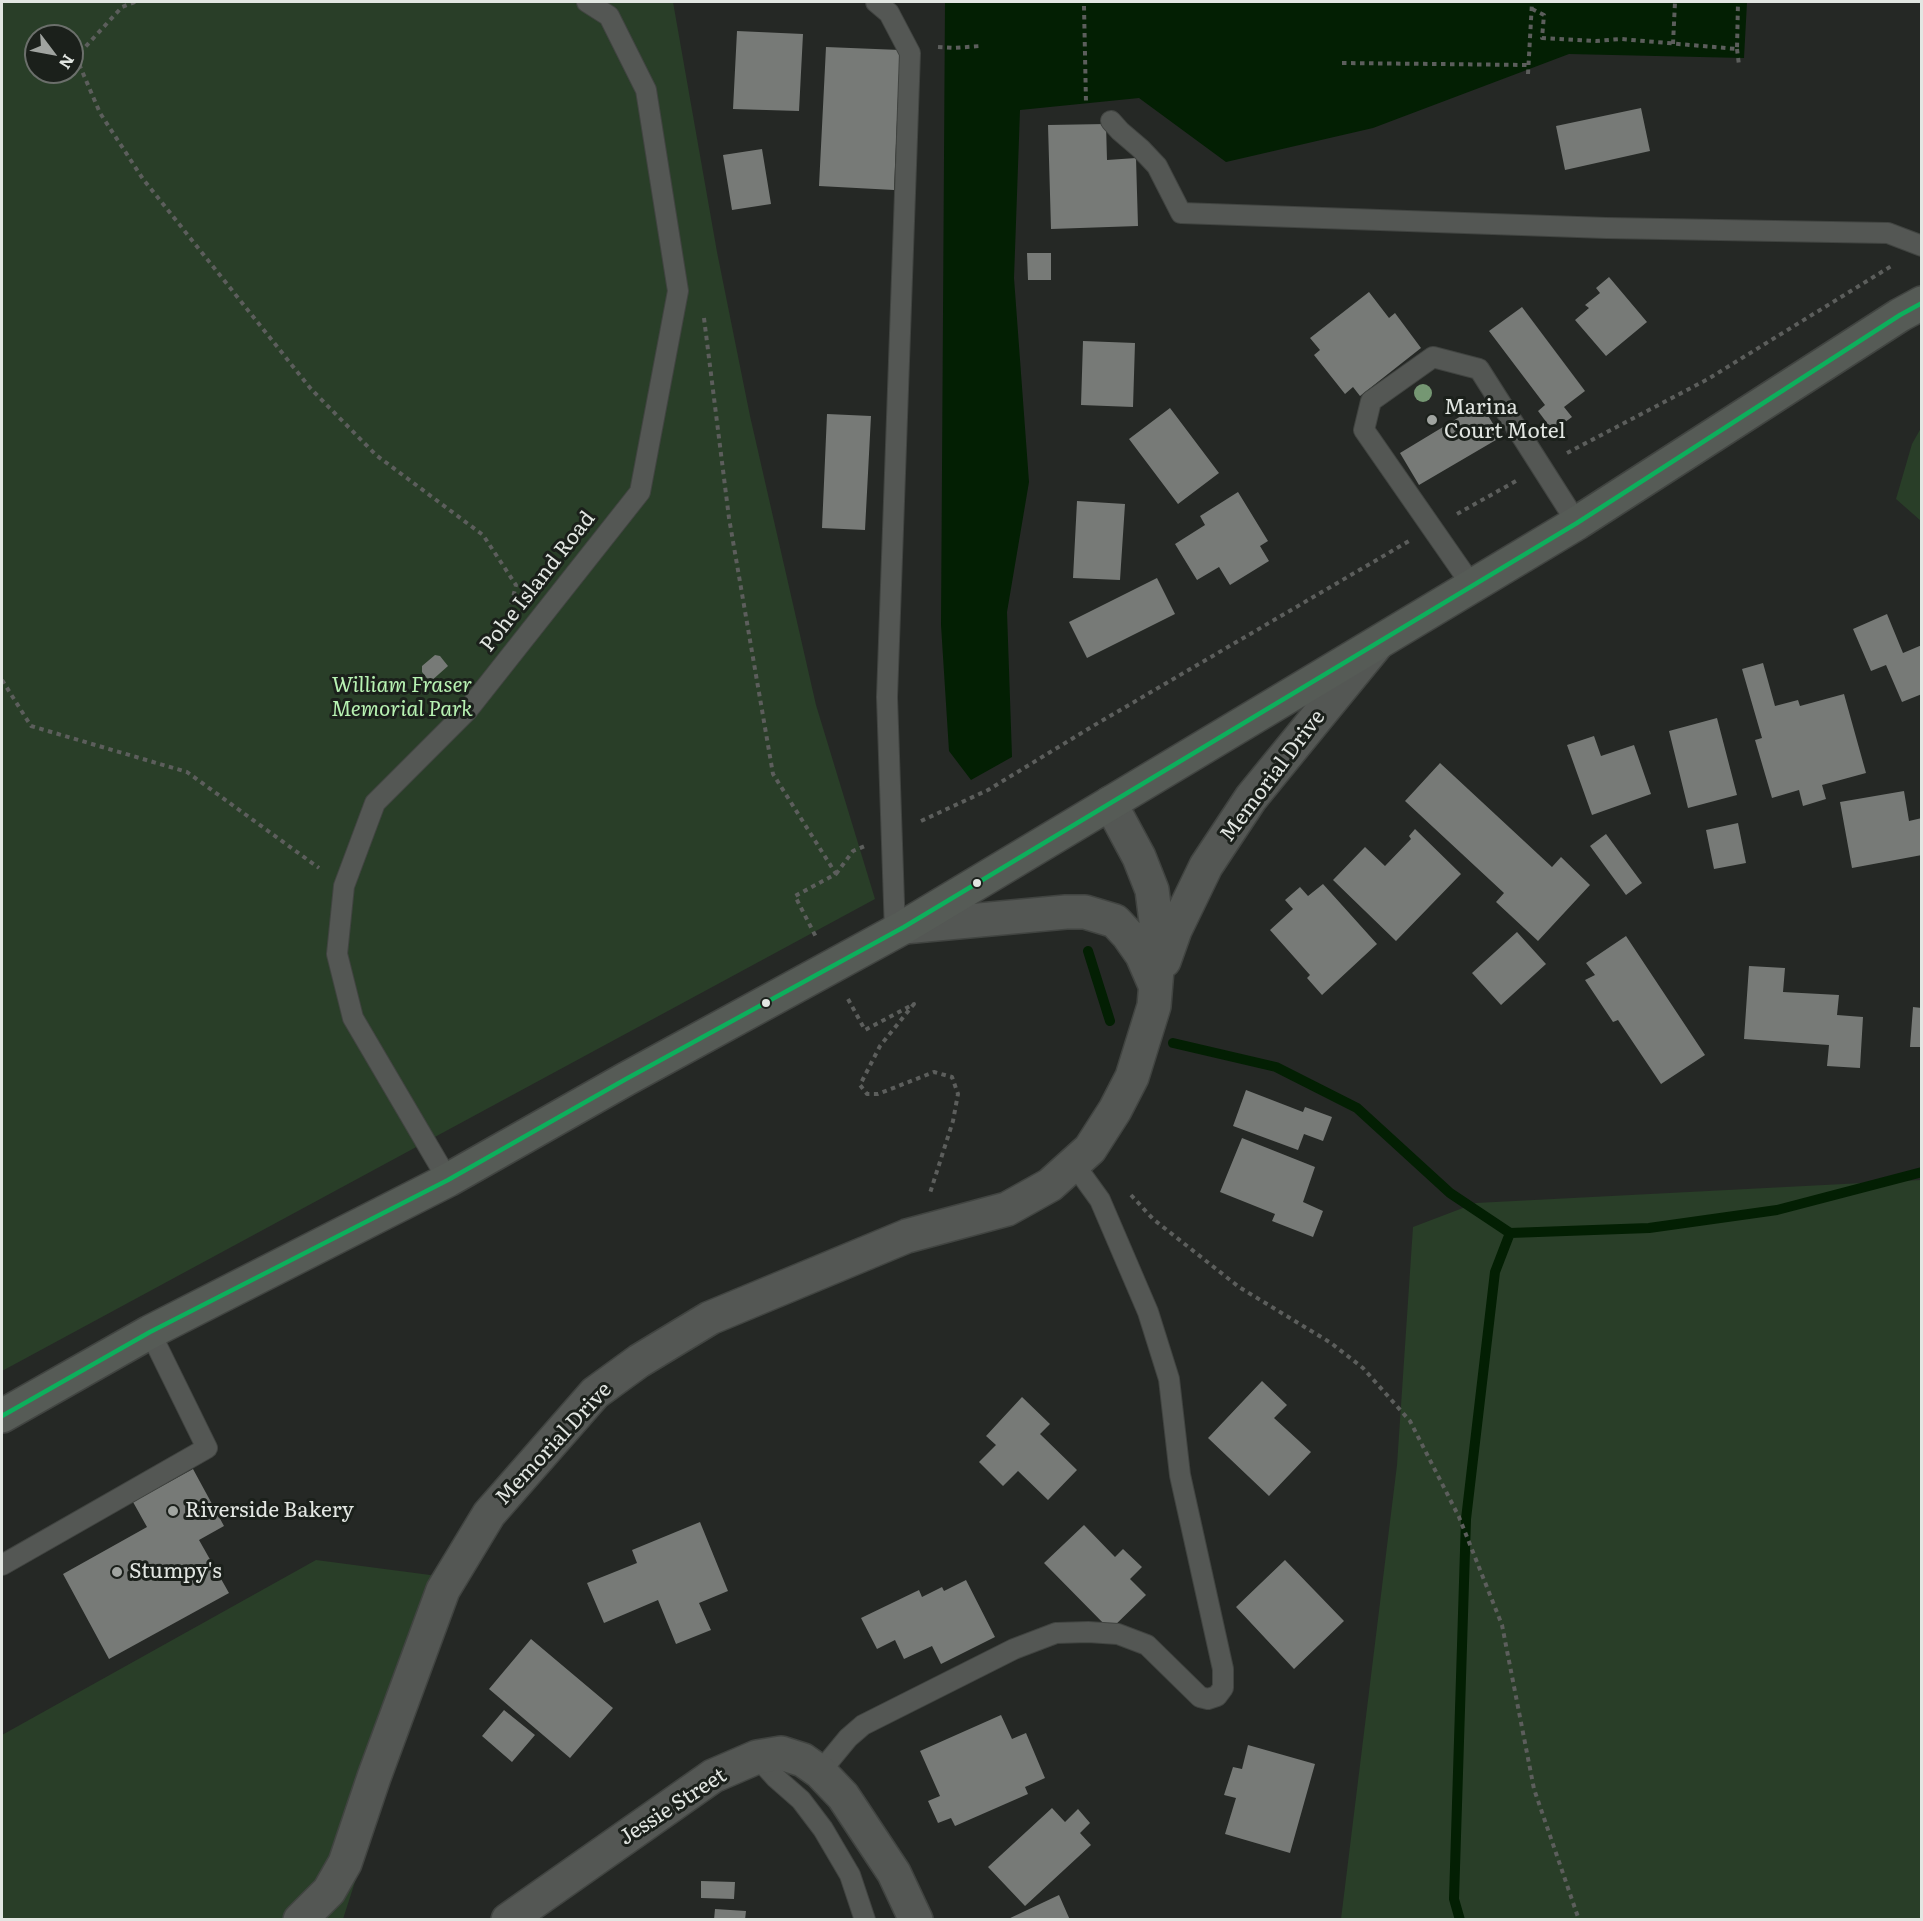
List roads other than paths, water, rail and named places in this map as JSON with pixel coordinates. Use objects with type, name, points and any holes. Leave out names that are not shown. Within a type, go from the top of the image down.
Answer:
[{"type":"main road","points":[[2,1416],[150,1332],[448,1180],[899,929],[1473,587],[1922,303]]},
{"type":"street","name":"Memorial Drive","points":[[1156,987],[1175,930],[1206,866],[1251,798],[1379,642]]},
{"type":"street","name":"Memorial Drive","points":[[300,1920],[329,1891],[345,1863],[443,1590],[489,1514],[595,1394],[639,1361],[710,1318],[917,1233],[1007,1209],[1050,1185],[1090,1149],[1115,1110],[1132,1077],[1154,1006],[1159,945],[1152,890],[1139,857],[1110,803]]},
{"type":"street","points":[[899,929],[1085,912],[1115,921],[1142,955],[1156,987]]},
{"type":"street","name":"Jessie Street","points":[[508,1920],[713,1776],[757,1757],[781,1753],[803,1760],[820,1772],[843,1796],[894,1873],[916,1920]]},
{"type":"lane","name":"Pohe Island Road","points":[[448,1180],[353,1018],[337,954],[344,886],[375,803],[467,711],[640,492],[678,291],[646,90],[609,16],[587,2]]},
{"type":"lane","points":[[876,2],[889,13],[910,52],[887,697],[892,834],[899,929]]},
{"type":"lane","points":[[1112,121],[1158,166],[1181,213],[1606,228],[1888,233],[1922,246]]},
{"type":"lane","points":[[1473,587],[1364,430],[1371,401],[1433,357],[1479,369],[1577,523]]},
{"type":"lane","points":[[820,1772],[848,1738],[863,1725],[1014,1649],[1056,1633],[1088,1632],[1118,1635],[1147,1645],[1200,1697],[1208,1700],[1217,1696],[1223,1688],[1223,1669],[1180,1474],[1169,1379],[1148,1312],[1100,1200],[1074,1164]]},
{"type":"lane","points":[[2,1565],[207,1448],[150,1332]]},
{"type":"lane","points":[[757,1757],[776,1779],[801,1800],[823,1829],[850,1875],[865,1920]]},
{"type":"waterway","points":[[1088,951],[1110,1021]]},
{"type":"waterway","points":[[1173,1043],[1276,1067],[1357,1108],[1450,1193],[1510,1233],[1649,1228],[1777,1210],[1922,1172]]},
{"type":"waterway","points":[[1460,1920],[1454,1899],[1466,1519],[1495,1272],[1510,1233]]},
{"type":"place","name":"Marina Court Motel","points":[[1432,420]]},
{"type":"place","name":"Riverside Bakery","points":[[173,1511]]},
{"type":"place","name":"Stumpy's","points":[[117,1572]]},
{"type":"park label","name":"William Fraser Memorial Park","points":[[402,698]]}]
